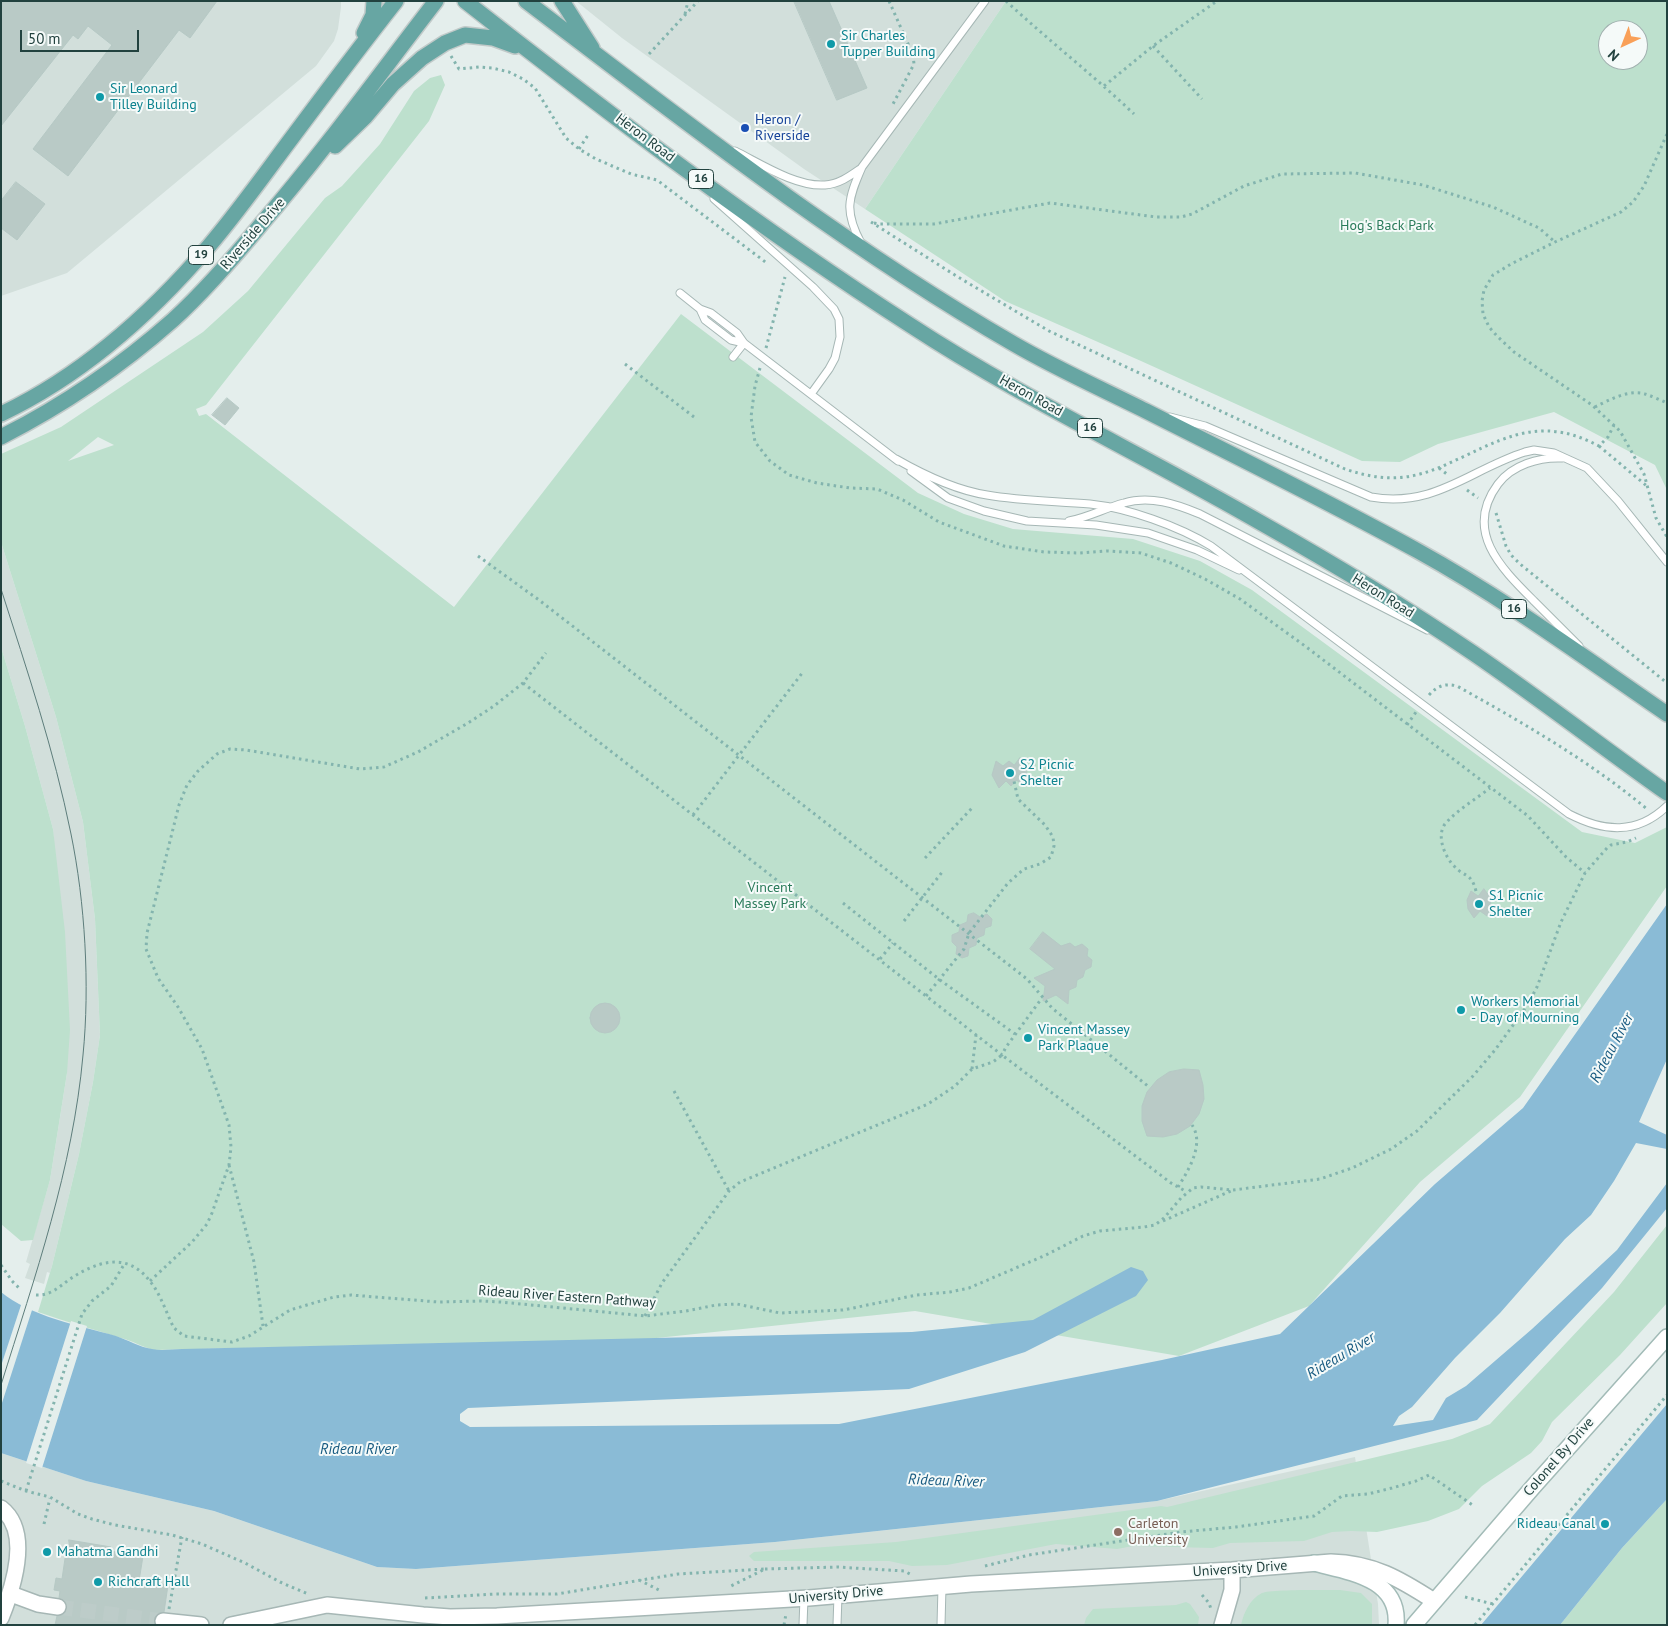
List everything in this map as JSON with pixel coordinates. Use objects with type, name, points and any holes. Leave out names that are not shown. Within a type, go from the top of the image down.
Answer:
[{"type":"main road","points":[[352,57],[373,15],[374,1]]},
{"type":"main road","name":"Riverside Drive","points":[[5,413],[69,374],[113,343],[177,282],[222,230],[396,1]]},
{"type":"main road","name":"Riverside Drive","points":[[1,436],[57,406],[110,371],[174,319],[219,274],[298,182],[436,1]]},
{"type":"main road","name":"Heron Road","points":[[465,1],[529,52],[659,149],[824,269],[910,326],[1007,383],[1262,523],[1376,591],[1474,654],[1667,793]]},
{"type":"main road","name":"16","points":[[526,1],[599,58],[823,223],[923,290],[1055,367],[1142,409],[1440,563],[1512,607],[1667,714]]},
{"type":"main road","points":[[562,1],[599,58]]},
{"type":"main road","points":[[298,182],[366,116],[393,84],[422,58],[445,43],[465,35],[484,37],[493,38],[529,52]]},
{"type":"street","name":"Colonel By Drive","points":[[1414,1625],[1667,1337]]},
{"type":"street","points":[[1,1508],[13,1520],[17,1537],[17,1568],[11,1594],[1,1618]]},
{"type":"street","name":"University Drive","points":[[232,1625],[328,1604],[403,1614],[465,1617],[804,1598],[971,1584],[1346,1562],[1371,1567],[1399,1579],[1434,1601]]},
{"type":"street","points":[[1314,1563],[1356,1574],[1378,1585],[1386,1592],[1395,1606],[1396,1625]]},
{"type":"street","points":[[1222,1625],[1232,1590],[1232,1570]]},
{"type":"street","points":[[11,1594],[38,1604],[58,1607]]},
{"type":"street","points":[[165,1618],[201,1625]]},
{"type":"lane","points":[[866,253],[850,218],[850,198],[862,167],[985,1]]},
{"type":"lane","points":[[708,138],[789,178],[804,183],[826,185],[835,183],[845,179],[862,167]]},
{"type":"lane","points":[[659,149],[813,287],[834,309],[840,326],[840,336],[835,358],[811,394]]},
{"type":"lane","points":[[680,293],[700,308],[711,313],[737,333],[744,343],[948,498],[968,506],[1015,519],[1096,525],[1148,534],[1197,550],[1257,580]]},
{"type":"lane","points":[[733,357],[744,343]]},
{"type":"lane","points":[[1142,409],[1205,426],[1371,498],[1406,500],[1432,494],[1525,452],[1545,451],[1554,453],[1587,468],[1618,501],[1667,562]]},
{"type":"lane","points":[[1565,458],[1532,461],[1499,482],[1485,504],[1484,528],[1490,550],[1503,570],[1605,672]]},
{"type":"lane","points":[[896,459],[938,480],[986,495],[1037,502],[1090,504],[1112,508],[1167,524],[1196,537],[1257,580],[1556,805],[1582,820],[1609,828],[1622,828],[1644,822],[1667,806]]},
{"type":"lane","points":[[1058,522],[1093,515],[1135,500],[1161,501],[1188,509],[1474,654]]},
{"type":"lane","points":[[941,1625],[942,1587]]},
{"type":"lane","points":[[837,1625],[838,1595]]},
{"type":"lane","points":[[803,1625],[804,1598]]},
{"type":"path","points":[[685,15],[688,1]]},
{"type":"path","points":[[649,54],[698,1]]},
{"type":"path","points":[[889,1],[913,55],[914,64],[890,109]]},
{"type":"path","points":[[1006,1],[1134,114]]},
{"type":"path","points":[[1104,86],[1153,46],[1217,1]]},
{"type":"path","points":[[1153,46],[1202,99]]},
{"type":"path","points":[[450,53],[459,69],[492,68],[509,72],[530,84],[535,88],[566,138],[579,149],[596,159],[631,174],[657,180],[770,265]]},
{"type":"path","points":[[1667,134],[1644,186],[1633,202],[1621,212],[1555,242],[1493,275],[1484,290],[1483,314],[1489,327],[1514,352],[1595,407],[1620,431],[1644,474],[1656,518],[1667,537]]},
{"type":"path","points":[[579,149],[588,135]]},
{"type":"path","points":[[1555,242],[1539,228],[1493,207],[1423,185],[1355,174],[1282,174],[1244,186],[1192,214],[1181,217],[1156,217],[1050,203],[934,224],[880,224],[871,222],[1049,331],[1345,469],[1363,475],[1390,478],[1415,476],[1439,468],[1498,515],[1506,546],[1520,564],[1667,683]]},
{"type":"path","points":[[778,271],[785,277],[755,386],[750,417],[755,442],[770,461],[789,475],[817,483],[850,488],[877,489],[903,500],[940,522],[1004,546],[1044,552],[1080,553],[1107,550],[1141,553],[1171,563],[1206,579],[1240,600],[1305,646],[1528,816],[1566,857],[1585,874]]},
{"type":"path","points":[[625,364],[694,417]]},
{"type":"path","points":[[1595,407],[1610,400],[1634,393],[1643,393],[1667,403]]},
{"type":"path","points":[[1599,446],[1649,488]]},
{"type":"path","points":[[478,556],[539,600],[740,754],[969,933],[1027,979],[1052,1008],[1149,1087]]},
{"type":"path","points":[[150,1281],[201,1233],[212,1213],[229,1165],[231,1147],[229,1125],[202,1049],[188,1022],[158,978],[146,949],[147,933],[154,901],[179,805],[187,785],[198,771],[217,754],[230,749],[360,769],[384,767],[418,752],[494,706],[522,683],[546,652]]},
{"type":"path","points":[[693,815],[803,672]]},
{"type":"path","points":[[522,683],[1002,1055],[1187,1192]]},
{"type":"path","points":[[1407,725],[1435,689],[1442,685],[1450,684],[1457,686],[1543,734],[1619,786],[1655,816]]},
{"type":"path","points":[[926,996],[964,949],[969,933],[1008,883],[1024,869],[1040,864],[1051,857],[1054,846],[1053,837],[1018,799],[1012,772]]},
{"type":"path","points":[[1476,891],[1470,876],[1463,874],[1453,866],[1441,838],[1444,826],[1490,788]]},
{"type":"path","points":[[925,858],[973,807]]},
{"type":"path","points":[[1155,1225],[1193,1188],[1233,1190],[1320,1178],[1352,1168],[1391,1149],[1417,1131],[1473,1076],[1495,1050],[1527,1006],[1537,987],[1561,922],[1585,874],[1606,848],[1645,834]]},
{"type":"path","points":[[904,921],[943,871]]},
{"type":"path","points":[[843,903],[940,980],[1015,1034]]},
{"type":"path","points":[[880,959],[893,943]]},
{"type":"path","points":[[645,1316],[662,1283],[729,1191],[740,1182],[928,1104],[955,1086],[972,1070],[993,1062],[1002,1055],[1042,998]]},
{"type":"path","points":[[972,1070],[976,1034]]},
{"type":"path","points":[[674,1091],[729,1191]]},
{"type":"path","points":[[1178,1187],[1198,1143],[1196,1131],[1192,1126]]},
{"type":"path","points":[[229,1165],[254,1262],[263,1326]]},
{"type":"path","name":"Rideau River Eastern Pathway","points":[[125,1263],[141,1272],[150,1281],[174,1328],[184,1336],[232,1342],[249,1336],[290,1310],[334,1297],[350,1295],[438,1302],[501,1302],[645,1316],[716,1305],[737,1304],[780,1313],[843,1310],[917,1295],[969,1288],[996,1278],[1083,1236],[1100,1231],[1144,1228],[1155,1225],[1233,1190]]},
{"type":"path","points":[[26,1491],[84,1310],[111,1286],[125,1263],[110,1262],[92,1266],[50,1293],[36,1295]]},
{"type":"path","points":[[1,1266],[19,1288]]},
{"type":"path","points":[[1475,1625],[1667,1394]]},
{"type":"path","points":[[982,1567],[1030,1555],[1171,1533],[1236,1527],[1314,1516],[1342,1496],[1368,1494],[1392,1488],[1429,1474],[1474,1506]]},
{"type":"path","points":[[1,1481],[26,1491],[50,1497],[78,1514],[92,1519],[182,1537],[202,1544],[245,1563],[280,1582],[308,1593],[316,1593]]},
{"type":"path","points":[[44,1524],[50,1497]]},
{"type":"path","points":[[165,1618],[182,1537]]},
{"type":"path","points":[[421,1599],[496,1594],[558,1594],[678,1574],[765,1569],[837,1567],[904,1571],[918,1577]]},
{"type":"path","points":[[723,1591],[765,1569]]},
{"type":"path","points":[[639,1580],[648,1586],[664,1591]]},
{"type":"path","points":[[1465,1597],[1493,1604]]},
{"type":"path","points":[[784,1625],[786,1614]]},
{"type":"shaded area","points":[[1,1],[341,1],[341,7],[334,41],[316,66],[67,273],[1,296]]},
{"type":"shaded area","points":[[576,1],[1006,1],[865,209],[804,169],[622,38]]},
{"type":"shaded area","points":[[1,542],[56,717],[83,822],[95,919],[100,1035],[79,1154],[52,1266],[50,1273],[47,1272],[44,1284],[25,1278],[30,1264],[26,1262],[50,1180],[67,1073],[53,829],[1,647]]},
{"type":"shaded area","name":"Carleton University","points":[[1,1453],[86,1481],[214,1511],[377,1567],[416,1569],[775,1542],[1157,1501],[1355,1457],[1378,1604],[1379,1625],[1,1625]]},
{"type":"green space","name":"Hog's Back Park","points":[[1006,1],[1667,1],[1667,490],[1655,465],[1554,412],[1438,444],[1400,462],[1362,461],[1005,301],[865,209]]},
{"type":"green space","name":"Vincent Massey Park","points":[[441,75],[445,85],[429,121],[206,405],[196,409],[199,416],[206,414],[454,607],[681,314],[918,493],[964,514],[1013,529],[1133,539],[1200,561],[1252,590],[1582,832],[1635,843],[1667,827],[1667,886],[1520,1097],[1420,1182],[1309,1306],[1179,1356],[915,1311],[647,1339],[154,1350],[38,1312],[52,1266],[79,1154],[100,1035],[95,919],[83,822],[56,717],[1,542],[1,454],[61,427],[203,332],[248,291],[325,198],[342,186],[380,144],[414,91],[430,78]],"holes":[[[98,437],[114,445],[68,461]]]},
{"type":"green space","points":[[1,647],[53,829],[65,932],[70,1030],[67,1073],[50,1180],[33,1240],[21,1241],[1,1224]]},
{"type":"green space","points":[[1667,1225],[1667,1303],[1620,1355],[1552,1422],[1542,1441],[1531,1453],[1482,1486],[1459,1509],[1428,1521],[1377,1532],[1332,1532],[1304,1541],[1230,1543],[1213,1548],[1133,1546],[1117,1549],[1056,1544],[947,1565],[912,1566],[889,1561],[754,1561],[749,1556],[754,1552],[896,1542],[1161,1506],[1167,1507],[1452,1439],[1490,1424],[1614,1292]]},
{"type":"green space","points":[[1667,1499],[1667,1625],[1560,1625],[1622,1548]]},
{"type":"green space","points":[[1287,1590],[1340,1590],[1361,1593],[1372,1604],[1372,1625],[1241,1625],[1248,1606],[1262,1593]]},
{"type":"green space","points":[[1186,1602],[1190,1604],[1199,1617],[1198,1625],[1084,1625],[1086,1618],[1093,1609],[1176,1605]]},
{"type":"water","name":"Rideau River","points":[[1667,904],[1667,1059],[1639,1122],[1667,1135],[1667,1149],[1636,1143],[1591,1215],[1565,1239],[1500,1313],[1455,1358],[1412,1407],[1399,1416],[1393,1426],[1433,1420],[1446,1398],[1466,1386],[1532,1329],[1617,1250],[1667,1183],[1667,1208],[1602,1288],[1477,1420],[1157,1501],[775,1542],[416,1569],[377,1567],[214,1511],[86,1481],[1,1453],[1,1292],[26,1308],[40,1314],[116,1336],[143,1347],[163,1350],[912,1332],[1033,1320],[1131,1267],[1143,1271],[1148,1280],[1136,1296],[1025,1352],[909,1389],[468,1408],[460,1414],[460,1421],[470,1427],[839,1424],[1162,1360],[1280,1334],[1435,1184],[1523,1108]]},
{"type":"water","name":"Rideau Canal","points":[[1667,1404],[1667,1499],[1622,1548],[1560,1625],[1481,1625]]},
{"type":"pier","points":[[22,1302],[33,1307],[1,1406],[1,1366]]},
{"type":"pier","points":[[71,1321],[87,1326],[42,1468],[26,1463]]},
{"type":"building","name":"Sir Leonard Tilley Building","points":[[1,1],[217,1],[190,38],[179,30],[68,176],[33,149],[112,45],[88,26],[78,39],[73,35],[1,126]]},
{"type":"building","name":"Sir Charles Tupper Building","points":[[794,1],[829,1],[867,88],[837,100]]},
{"type":"building","points":[[16,182],[45,204],[17,240],[1,228],[1,201]]},
{"type":"building","points":[[227,398],[239,408],[225,425],[212,415]]},
{"type":"building","name":"S2 Picnic Shelter","points":[[1020,758],[1027,771],[1024,785],[1016,780],[1011,786],[1006,781],[999,788],[992,775],[996,761],[1003,766],[1009,761],[1014,765]]},
{"type":"building","name":"S1 Picnic Shelter","points":[[1484,889],[1490,897],[1491,907],[1487,916],[1480,911],[1474,918],[1468,909],[1467,900],[1471,891],[1478,896]]},
{"type":"building","points":[[974,913],[980,917],[987,914],[992,919],[991,926],[985,928],[984,935],[977,938],[976,945],[969,948],[968,956],[962,958],[956,954],[957,947],[952,942],[952,935],[959,932],[960,925],[967,922],[968,915]]},
{"type":"building","points":[[1043,932],[1061,946],[1070,943],[1075,947],[1082,944],[1088,949],[1087,956],[1092,960],[1091,967],[1085,970],[1083,977],[1077,980],[1076,987],[1069,990],[1068,1004],[1056,995],[1043,1001],[1045,986],[1034,978],[1055,969],[1030,949]]},
{"type":"building","points":[[605,1003],[616,1007],[620,1018],[616,1029],[605,1033],[594,1029],[590,1018],[594,1007]]},
{"type":"building","points":[[1184,1069],[1199,1070],[1204,1099],[1199,1114],[1190,1126],[1177,1134],[1163,1137],[1147,1136],[1142,1121],[1142,1106],[1147,1092],[1157,1080],[1169,1072]]},
{"type":"building","name":"Richcraft Hall","points":[[69,1540],[111,1547],[110,1551],[143,1556],[139,1581],[168,1585],[164,1612],[155,1616],[154,1625],[55,1625],[57,1616],[62,1615],[67,1609],[66,1603],[59,1598],[60,1591],[54,1590],[56,1578],[62,1579]]},
{"type":"tunnel","points":[[58,1607],[163,1621]]},
{"type":"tram line","points":[[1,589],[48,741],[71,834],[80,887],[86,972],[83,1055],[71,1139],[51,1222],[1,1385]]},
{"type":"place","name":"Sir Charles Tupper Building","points":[[831,44]]},
{"type":"place","name":"Sir Leonard Tilley Building","points":[[100,97]]},
{"type":"place","name":"Heron / Riverside","points":[[745,128]]},
{"type":"place","name":"S2 Picnic Shelter","points":[[1010,773]]},
{"type":"place","name":"S1 Picnic Shelter","points":[[1479,904]]},
{"type":"place","name":"Workers Memorial - Day of Mourning","points":[[1461,1010]]},
{"type":"place","name":"Vincent Massey Park Plaque","points":[[1028,1038]]},
{"type":"place","name":"Rideau Canal","points":[[1605,1524]]},
{"type":"place","name":"Carleton University","points":[[1118,1532]]},
{"type":"place","name":"Mahatma Gandhi","points":[[47,1552]]},
{"type":"place","name":"Richcraft Hall","points":[[98,1582]]}]
